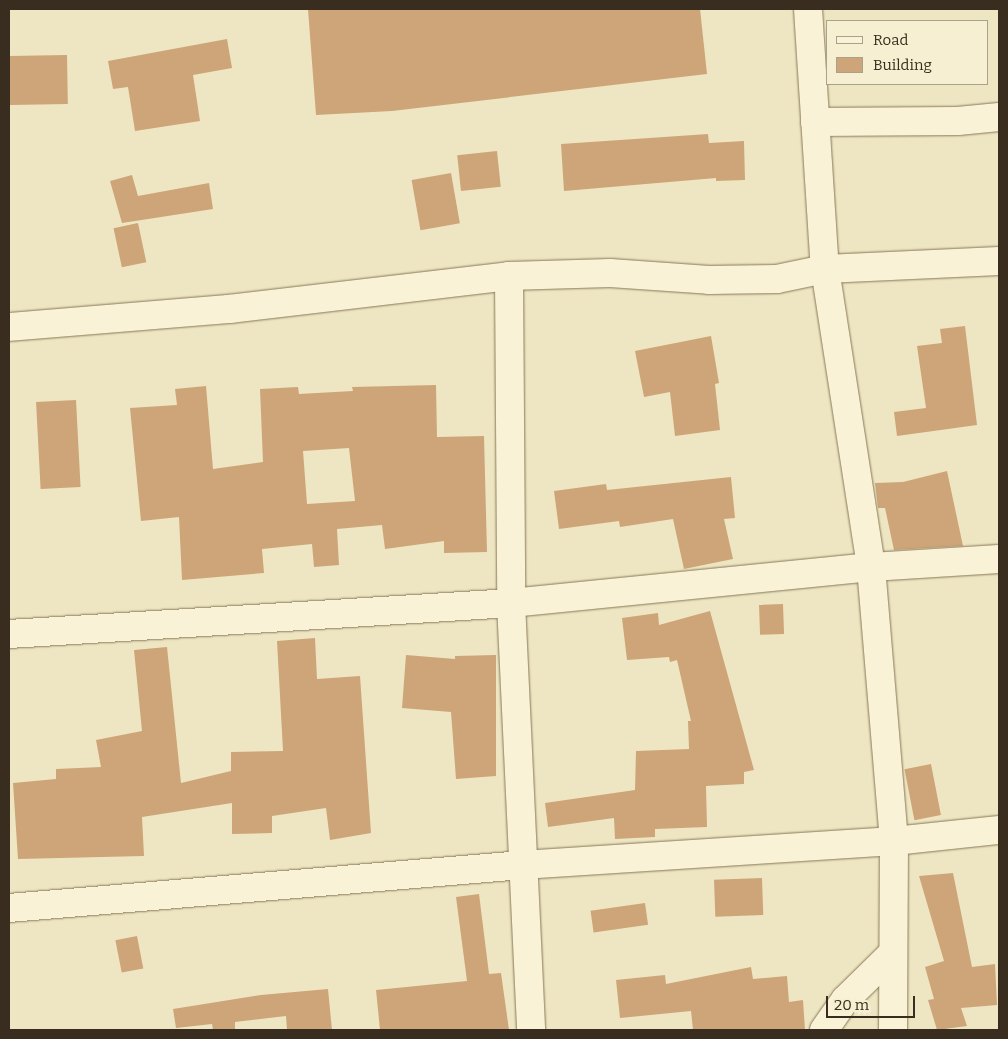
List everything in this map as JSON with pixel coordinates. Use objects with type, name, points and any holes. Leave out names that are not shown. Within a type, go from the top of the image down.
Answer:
[{"type":"street","points":[[808,9],[825,269],[871,567],[894,841],[893,1030]]},
{"type":"street","points":[[815,122],[958,121],[999,117]]},
{"type":"street","points":[[9,327],[229,309],[510,276],[610,273],[709,280],[777,279],[825,269],[999,261]]},
{"type":"street","points":[[510,276],[512,603],[522,865],[531,1030]]},
{"type":"street","points":[[9,634],[512,603],[871,567],[999,559]]},
{"type":"street","points":[[9,908],[522,865],[894,841],[999,830]]},
{"type":"street","points":[[824,1030],[845,1000],[893,953]]},
{"type":"building","points":[[308,9],[700,9],[707,74],[392,111],[316,115]]},
{"type":"building","points":[[227,39],[232,68],[193,75],[200,121],[135,131],[128,87],[113,89],[108,61]]},
{"type":"building","points":[[67,55],[68,104],[10,105],[9,56]]},
{"type":"building","points":[[708,134],[709,143],[744,141],[745,180],[716,181],[716,178],[564,191],[561,144]]},
{"type":"building","points":[[497,151],[501,187],[461,191],[457,155]]},
{"type":"building","points":[[451,173],[460,223],[420,230],[412,180]]},
{"type":"building","points":[[132,175],[138,196],[209,183],[213,209],[122,223],[110,181]]},
{"type":"building","points":[[138,223],[146,262],[122,267],[114,228]]},
{"type":"building","points":[[965,326],[977,425],[897,436],[894,412],[926,408],[917,346],[942,343],[940,329]]},
{"type":"building","points":[[711,336],[719,383],[715,384],[720,430],[675,436],[670,392],[644,397],[635,351]]},
{"type":"building","points":[[436,385],[437,437],[484,436],[487,552],[444,553],[444,541],[385,549],[382,525],[337,529],[339,565],[314,567],[312,544],[262,549],[264,573],[182,580],[179,517],[141,521],[130,408],[177,405],[175,389],[206,386],[213,469],[263,462],[260,389],[298,387],[299,394],[353,391],[352,387]],"holes":[[[349,448],[355,501],[307,504],[303,451]]]},
{"type":"building","points":[[76,400],[81,487],[41,489],[36,402]]},
{"type":"building","points":[[947,471],[963,546],[894,550],[885,508],[878,508],[875,483],[903,482]]},
{"type":"building","points":[[731,477],[735,518],[724,519],[733,559],[684,569],[673,519],[620,527],[619,521],[559,529],[554,491],[606,484],[607,490]]},
{"type":"building","points":[[783,604],[784,634],[760,635],[759,605]]},
{"type":"building","points":[[710,611],[754,770],[744,772],[744,784],[706,786],[707,827],[655,829],[655,837],[615,839],[614,818],[548,827],[545,803],[635,790],[636,751],[689,749],[688,721],[691,721],[677,660],[670,662],[669,657],[627,660],[622,618],[658,613],[659,625]]},
{"type":"building","points":[[315,638],[317,679],[360,676],[371,833],[330,840],[326,808],[272,816],[272,833],[232,834],[232,803],[142,817],[144,856],[18,859],[13,783],[56,779],[56,769],[101,767],[96,740],[142,731],[134,650],[167,647],[181,783],[231,771],[231,752],[283,751],[277,641]]},
{"type":"building","points":[[406,655],[455,659],[455,656],[496,655],[496,776],[456,779],[451,712],[402,708]]},
{"type":"building","points":[[931,764],[941,815],[914,820],[904,769]]},
{"type":"building","points":[[953,873],[972,967],[995,964],[997,1005],[961,1008],[967,1026],[937,1030],[928,1000],[934,999],[925,967],[944,961],[919,876]]},
{"type":"building","points":[[762,878],[763,915],[715,917],[714,880]]},
{"type":"building","points":[[479,894],[489,974],[501,973],[509,1030],[380,1030],[376,990],[467,981],[456,897]]},
{"type":"building","points":[[645,903],[648,925],[594,932],[591,911]]},
{"type":"building","points":[[137,936],[143,968],[122,973],[115,940]]},
{"type":"building","points":[[751,967],[753,979],[787,976],[789,1002],[803,1000],[805,1030],[693,1030],[691,1011],[620,1018],[616,980],[665,975],[666,984]]},
{"type":"building","points":[[328,989],[332,1030],[287,1030],[286,1016],[235,1022],[235,1030],[213,1030],[212,1024],[176,1028],[173,1009],[261,995]]}]
